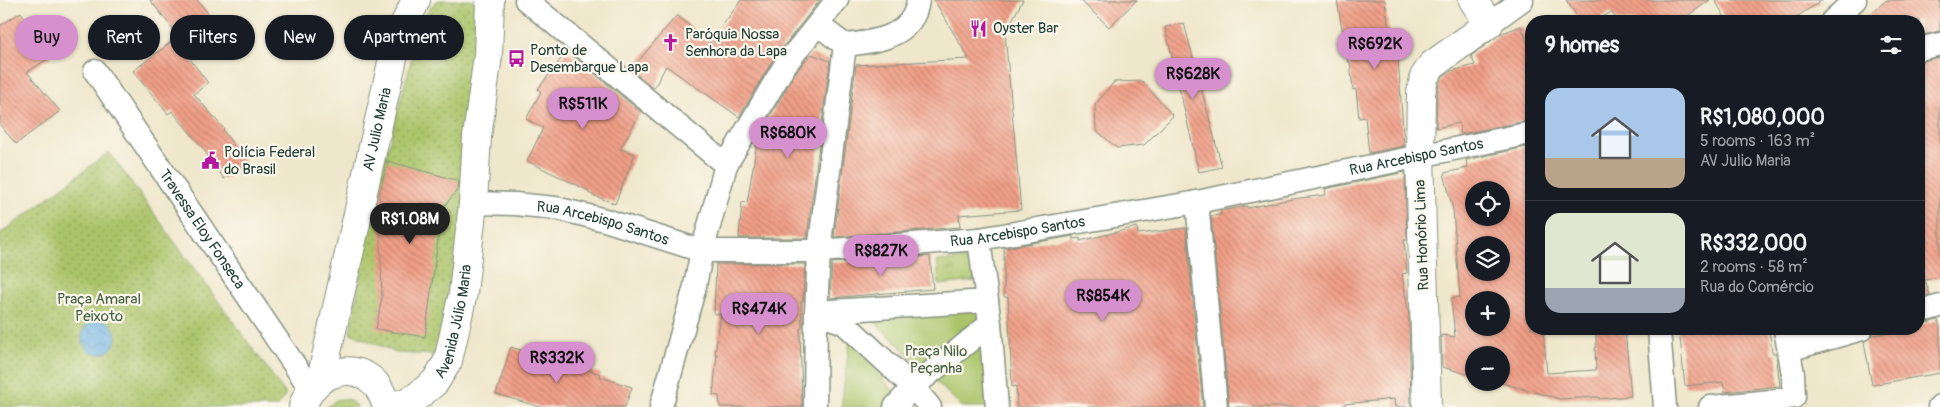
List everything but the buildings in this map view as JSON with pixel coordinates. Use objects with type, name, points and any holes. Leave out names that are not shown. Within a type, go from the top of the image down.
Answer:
[{"type":"main road","name":"AV Julio Maria","points":[[311,391],[397,40],[416,0]]},
{"type":"main road","name":"Avenida Júlio Maria","points":[[392,407],[414,398],[435,382],[448,361],[463,293],[473,203],[477,137],[488,55],[490,0]]},
{"type":"main road","points":[[1473,0],[1489,24]]},
{"type":"main road","name":"Rua Honório Lima","points":[[1427,407],[1420,156],[1421,93],[1424,77],[1432,65],[1489,24]]},
{"type":"main road","points":[[311,391],[334,372],[348,371],[363,375],[375,383],[383,395],[387,407]]},
{"type":"street","points":[[526,0],[726,165]]},
{"type":"street","points":[[661,407],[694,290],[702,251],[726,165],[785,65],[837,0]]},
{"type":"street","points":[[818,25],[845,45],[872,42],[898,33],[917,11],[918,0]]},
{"type":"street","points":[[1489,24],[1522,0]]},
{"type":"street","points":[[1839,15],[1855,0]]},
{"type":"street","points":[[1925,47],[1940,44]]},
{"type":"street","points":[[815,407],[819,251],[845,45]]},
{"type":"street","name":"Travessa Eloy Fonseca","points":[[95,71],[311,391]]},
{"type":"street","name":"Rua Arcebispo Santos","points":[[473,203],[515,204],[555,208],[606,220],[702,251],[819,251],[979,239],[1197,202],[1525,135]]},
{"type":"street","points":[[1197,202],[1216,407]]},
{"type":"street","points":[[979,239],[990,324],[997,407]]},
{"type":"street","points":[[816,312],[987,301]]},
{"type":"street","points":[[1925,310],[1940,306]]},
{"type":"street","points":[[816,312],[844,323],[913,387],[930,407]]},
{"type":"street","points":[[895,407],[913,387],[990,324]]},
{"type":"street","points":[[1659,335],[1665,407]]},
{"type":"street","points":[[1710,407],[1794,397],[1793,374],[1787,339],[1817,335]]},
{"type":"green space","points":[[440,0],[477,0],[470,195],[441,347],[433,355],[397,353],[350,333],[373,203],[411,60],[464,60],[464,15],[426,15],[435,2]]},
{"type":"green space","name":"Praça Amaral Peixoto","points":[[109,152],[286,394],[278,407],[0,407],[0,234]]},
{"type":"green space","points":[[974,258],[976,281],[939,285],[937,261]]},
{"type":"green space","name":"Praça Nilo Peçanha","points":[[983,310],[991,407],[962,407],[868,315]]},
{"type":"green space","points":[[850,340],[907,407],[841,407]]},
{"type":"green space","points":[[336,400],[349,400],[358,407],[327,407]]},
{"type":"water","points":[[99,320],[111,325],[116,337],[111,349],[99,354],[87,349],[82,337],[87,325]]},
{"type":"place","name":"Oyster Bar","points":[[979,28]]},
{"type":"place","name":"Paróquia Nossa Senhora da Lapa","points":[[671,43]]},
{"type":"place","name":"Ponto de Desembarque Lapa","points":[[516,59]]},
{"type":"place","name":"Polícia Federal do Brasil","points":[[210,161]]}]
